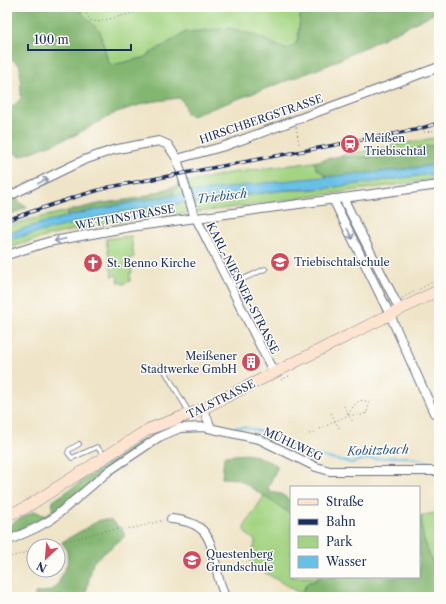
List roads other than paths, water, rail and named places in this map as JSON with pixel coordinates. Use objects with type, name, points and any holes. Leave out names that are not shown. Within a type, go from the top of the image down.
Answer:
[{"type":"main road","name":"TALSTRASSE","points":[[7,515],[25,508],[150,429],[203,408],[439,290]]},
{"type":"street","name":"HIRSCHBERGSTRASSE","points":[[177,158],[225,146],[439,67]]},
{"type":"street","points":[[7,197],[84,160],[113,150],[159,142],[168,145],[177,158]]},
{"type":"street","name":"KARL-NIESNER-STRASSE","points":[[177,158],[185,191],[194,215],[274,373]]},
{"type":"street","name":"WETTINSTRASSE","points":[[7,255],[32,246],[194,215],[344,198],[439,185]]},
{"type":"street","points":[[344,198],[395,313],[434,413],[439,415]]},
{"type":"street","points":[[333,199],[395,313]]},
{"type":"street","points":[[203,408],[211,428]]},
{"type":"street","name":"MÜHLWEG","points":[[180,428],[211,428],[259,439],[316,467],[330,471],[439,471]]},
{"type":"street","name":"TALSTRASSE","points":[[7,541],[52,519],[110,470],[159,437],[180,428]]},
{"type":"street","points":[[170,519],[196,525],[209,537],[225,597]]},
{"type":"lane","points":[[230,285],[266,269]]},
{"type":"lane","points":[[162,366],[190,414]]},
{"type":"lane","points":[[79,444],[69,450],[68,453],[72,458],[97,447],[106,457]]},
{"type":"water","name":"Triebisch","points":[[439,164],[439,173],[328,188],[285,190],[124,211],[7,240],[7,234],[42,223],[112,206],[256,184],[384,172]]},
{"type":"waterway","name":"Kobitzbach","points":[[227,428],[244,427],[267,433],[306,453],[352,463],[362,460],[411,457],[439,465]]},
{"type":"railway","points":[[7,220],[110,187],[415,130],[439,123]]},
{"type":"place","name":"Meißen Triebischtal","points":[[350,144]]},
{"type":"place","name":"Triebischtalschule","points":[[280,262]]},
{"type":"place","name":"St. Benno Kirche","points":[[93,263]]},
{"type":"place","name":"Meißener Stadtwerke GmbH","points":[[251,362]]},
{"type":"place","name":"Questenberg Grundschule","points":[[192,560]]}]
